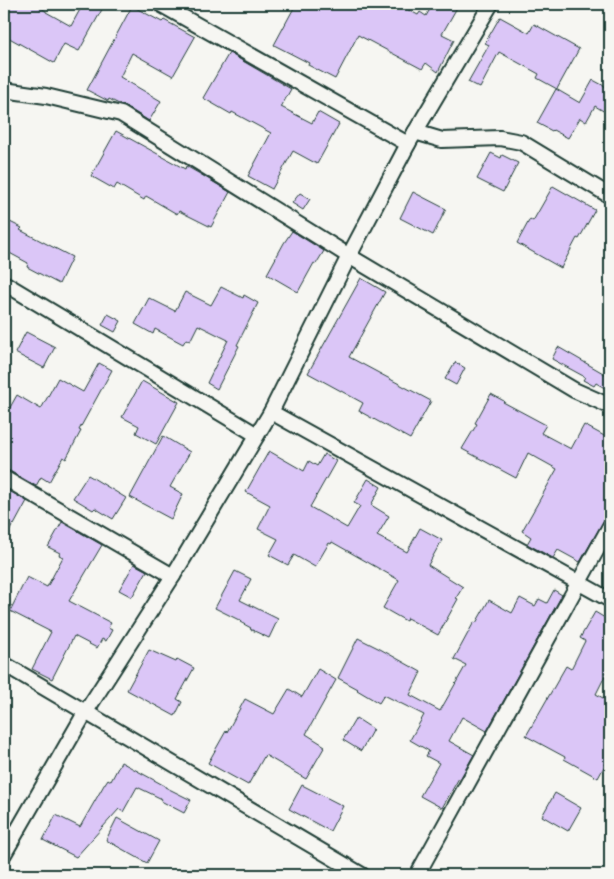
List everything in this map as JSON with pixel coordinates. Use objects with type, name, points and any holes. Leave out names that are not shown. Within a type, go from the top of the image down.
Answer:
[{"type":"street","points":[[160,4],[412,138],[442,140],[500,138],[521,142],[610,196]]},
{"type":"street","points":[[4,854],[85,713],[173,576],[257,435],[412,138],[491,4]]},
{"type":"street","points":[[4,90],[46,96],[121,114],[349,256],[574,390],[610,406]]},
{"type":"street","points":[[4,282],[257,435]]},
{"type":"street","points":[[270,412],[610,600]]},
{"type":"street","points":[[4,478],[173,576]]},
{"type":"street","points":[[417,875],[610,526]]},
{"type":"street","points":[[4,664],[362,875]]},
{"type":"building","points":[[4,4],[34,4],[71,26],[83,4],[105,4],[79,51],[64,44],[54,63],[4,35]]},
{"type":"building","points":[[296,4],[397,4],[418,15],[420,12],[426,16],[433,4],[459,4],[442,34],[454,40],[438,72],[426,63],[422,69],[358,35],[335,79],[274,45]]},
{"type":"building","points":[[132,6],[162,22],[164,20],[195,37],[173,76],[132,53],[120,77],[161,101],[149,121],[125,106],[109,99],[108,101],[87,90]]},
{"type":"building","points":[[500,17],[529,33],[534,24],[579,49],[557,89],[537,78],[539,74],[499,52],[480,88],[468,82],[489,45],[485,43]]},
{"type":"building","points":[[229,53],[291,89],[281,107],[312,123],[318,112],[339,124],[317,164],[293,151],[272,189],[248,176],[271,133],[203,98]]},
{"type":"building","points":[[593,80],[610,89],[610,115],[595,106],[586,122],[580,118],[568,138],[537,123],[556,89],[580,103]]},
{"type":"building","points":[[116,131],[185,169],[186,166],[230,192],[211,227],[179,211],[177,214],[146,196],[144,200],[117,184],[114,189],[91,176]]},
{"type":"building","points":[[491,153],[501,158],[502,155],[518,163],[503,192],[477,179]]},
{"type":"building","points":[[553,186],[595,210],[561,268],[517,243],[530,219],[533,221]]},
{"type":"building","points":[[413,192],[446,209],[433,235],[400,218]]},
{"type":"building","points":[[300,193],[310,199],[303,210],[292,203]]},
{"type":"building","points":[[4,219],[22,228],[20,230],[72,257],[59,284],[27,267],[28,263],[4,250]]},
{"type":"building","points":[[292,231],[324,251],[316,264],[314,263],[298,292],[267,274]]},
{"type":"building","points":[[361,278],[385,292],[349,357],[431,401],[410,439],[359,411],[363,403],[308,373]]},
{"type":"building","points":[[221,287],[243,298],[244,295],[258,303],[217,389],[207,383],[228,340],[198,325],[190,341],[186,339],[183,344],[155,329],[153,334],[135,324],[149,298],[175,311],[185,292],[211,305]]},
{"type":"building","points":[[108,314],[121,321],[115,332],[102,325]]},
{"type":"building","points":[[26,332],[55,347],[44,368],[15,353]]},
{"type":"building","points":[[558,347],[610,377],[610,391],[596,383],[594,386],[583,380],[585,377],[552,359]]},
{"type":"building","points":[[455,362],[465,368],[456,385],[445,379]]},
{"type":"building","points":[[99,363],[112,370],[79,430],[81,431],[66,459],[63,457],[49,482],[41,477],[36,486],[4,469],[4,418],[17,395],[41,409],[58,378],[83,392]]},
{"type":"building","points":[[142,381],[179,402],[156,444],[136,433],[139,426],[122,417]]},
{"type":"building","points":[[491,394],[546,425],[541,433],[571,449],[584,425],[610,439],[610,510],[580,562],[558,550],[553,558],[527,544],[531,537],[522,531],[557,469],[528,453],[516,478],[462,449],[477,424],[475,423]]},
{"type":"building","points":[[163,436],[190,452],[170,487],[183,494],[171,519],[130,497]]},
{"type":"building","points":[[269,451],[304,471],[309,461],[317,466],[324,454],[336,461],[310,507],[347,528],[360,506],[354,503],[368,479],[381,487],[371,505],[389,516],[377,536],[407,552],[420,528],[442,540],[428,565],[463,587],[438,635],[407,618],[406,621],[383,608],[399,580],[332,542],[331,544],[329,543],[315,567],[294,555],[288,565],[269,555],[278,539],[258,529],[270,505],[246,492]]},
{"type":"building","points":[[88,475],[126,498],[113,519],[73,498]]},
{"type":"building","points":[[4,488],[27,501],[4,542]]},
{"type":"building","points":[[62,522],[102,545],[69,601],[111,623],[108,628],[112,630],[106,641],[102,639],[97,648],[74,636],[52,679],[32,669],[51,632],[10,611],[27,577],[47,587],[63,557],[59,555],[60,553],[48,547]]},
{"type":"building","points":[[134,564],[147,571],[132,597],[119,590]]},
{"type":"building","points":[[235,571],[251,579],[240,600],[278,619],[269,638],[215,608]]},
{"type":"building","points":[[554,590],[562,595],[487,731],[462,717],[449,741],[474,755],[442,808],[420,796],[439,763],[426,756],[429,751],[410,740],[424,715],[384,695],[379,703],[338,678],[358,638],[421,672],[410,695],[440,711],[466,665],[454,659],[474,622],[476,623],[489,600],[512,613],[520,598],[535,606],[539,599],[547,603]]},
{"type":"building","points":[[595,612],[610,621],[610,666],[596,694],[610,702],[610,756],[598,778],[564,759],[565,757],[526,736],[566,666],[571,669],[585,641],[580,638]]},
{"type":"building","points":[[149,650],[176,662],[177,659],[194,668],[177,699],[182,702],[175,716],[127,690]]},
{"type":"building","points":[[318,669],[336,680],[306,734],[325,746],[306,779],[265,755],[248,785],[208,763],[245,699],[274,714],[289,689],[302,697]]},
{"type":"building","points":[[356,718],[373,729],[361,751],[343,740]]},
{"type":"building","points":[[121,762],[191,800],[184,813],[161,801],[162,799],[137,787],[123,812],[119,809],[76,857],[43,840],[56,815],[80,827],[104,785],[108,779],[111,781]]},
{"type":"building","points":[[302,785],[343,806],[330,831],[289,809]]},
{"type":"building","points":[[555,793],[581,808],[568,831],[542,816]]},
{"type":"building","points":[[117,818],[159,841],[147,863],[106,840]]}]
